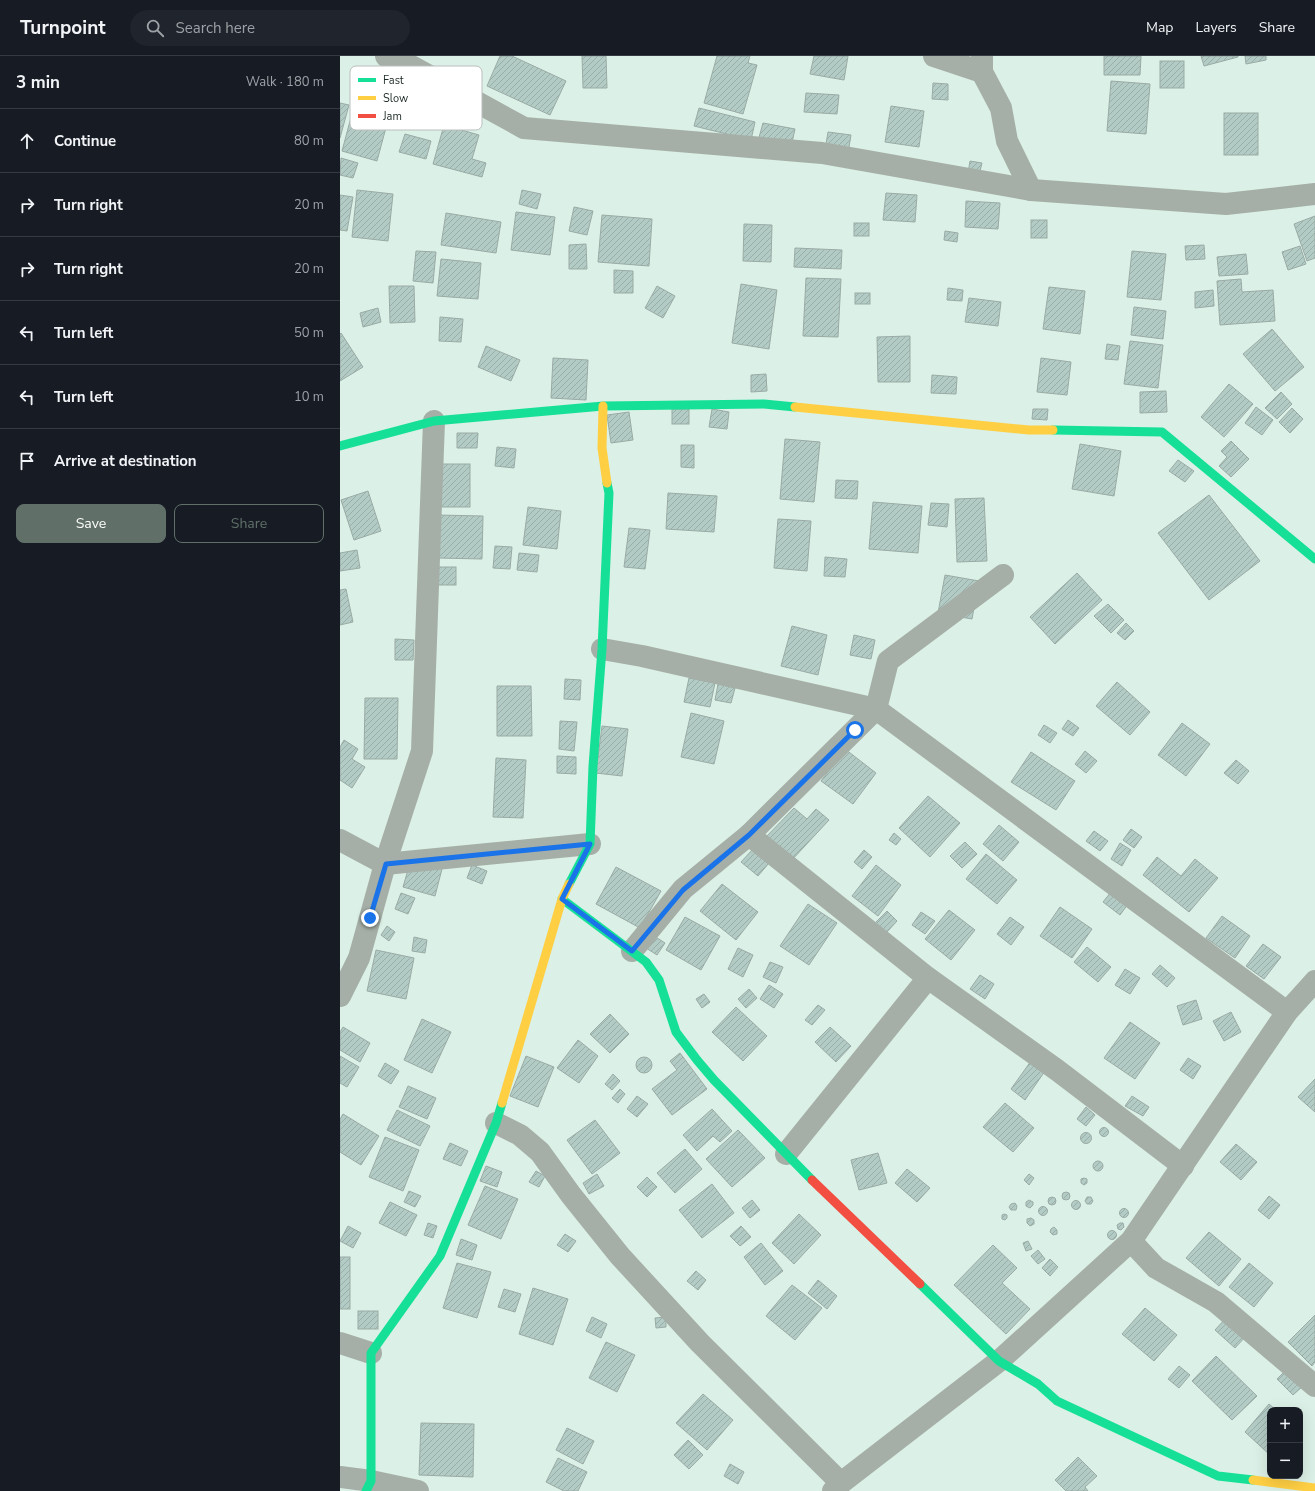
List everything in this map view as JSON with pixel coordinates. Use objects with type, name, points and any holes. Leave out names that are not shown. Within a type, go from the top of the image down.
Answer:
[{"type":"street","points":[[386,56],[411,66]]},
{"type":"street","points":[[934,56],[982,64],[1001,108],[1007,141],[1031,190]]},
{"type":"street","points":[[482,105],[524,128],[822,153],[1031,190],[1226,204],[1315,194]]},
{"type":"street","points":[[340,446],[434,421],[603,406],[764,404],[1029,430],[1162,432],[1315,559]]},
{"type":"street","points":[[368,1486],[372,1397],[371,1353],[440,1256],[496,1123],[562,899],[590,844],[593,766],[602,649],[609,493],[602,448],[603,406]]},
{"type":"street","points":[[340,996],[359,958],[386,864],[422,751],[434,421]]},
{"type":"street","points":[[632,951],[683,890],[749,835],[876,709],[888,661],[1003,575]]},
{"type":"street","points":[[602,649],[650,658],[876,709],[1288,1012]]},
{"type":"street","points":[[749,835],[928,978],[1057,1070],[1183,1166]]},
{"type":"street","points":[[340,840],[386,864],[590,844]]},
{"type":"street","points":[[562,899],[646,962],[659,980],[676,1032],[714,1080],[786,1154],[999,1361],[1038,1384],[1058,1401],[1218,1476],[1315,1488]]},
{"type":"street","points":[[786,1154],[928,978]]},
{"type":"street","points":[[496,1123],[520,1135],[540,1152],[571,1195],[620,1256],[700,1344],[837,1487],[999,1361],[1131,1241],[1288,1012],[1315,981]]},
{"type":"street","points":[[1131,1241],[1156,1268],[1216,1302],[1315,1386]]},
{"type":"street","points":[[340,1343],[371,1353]]},
{"type":"street","points":[[340,1477],[368,1486],[418,1491]]},
{"type":"building","points":[[500,56],[512,56],[566,81],[550,115],[487,86]]},
{"type":"building","points":[[582,56],[606,56],[607,88],[583,88]]},
{"type":"building","points":[[717,56],[750,56],[748,63],[757,65],[743,114],[704,103]]},
{"type":"building","points":[[814,56],[848,56],[844,80],[810,74]]},
{"type":"building","points":[[1104,56],[1141,56],[1140,75],[1104,75]]},
{"type":"building","points":[[1201,56],[1238,56],[1238,57],[1204,66]]},
{"type":"building","points":[[1245,56],[1266,56],[1266,60],[1246,64]]},
{"type":"building","points":[[1160,61],[1184,61],[1184,88],[1160,88]]},
{"type":"building","points":[[1111,81],[1150,84],[1146,134],[1107,131]]},
{"type":"building","points":[[933,83],[948,84],[948,100],[932,99]]},
{"type":"building","points":[[806,93],[839,95],[837,114],[804,112]]},
{"type":"building","points":[[340,103],[349,105],[340,138]]},
{"type":"building","points":[[891,106],[924,111],[919,147],[885,142]]},
{"type":"building","points":[[699,108],[755,122],[751,140],[694,126]]},
{"type":"building","points":[[1224,113],[1258,113],[1258,155],[1224,155]]},
{"type":"building","points":[[350,121],[350,130],[385,130],[377,161],[342,151]]},
{"type":"building","points":[[763,123],[795,129],[791,147],[758,141]]},
{"type":"building","points":[[443,130],[462,130],[479,135],[472,159],[486,163],[482,177],[433,164]]},
{"type":"building","points":[[828,132],[851,135],[848,153],[825,150]]},
{"type":"building","points":[[405,134],[431,141],[426,159],[399,152]]},
{"type":"building","points":[[341,158],[358,163],[353,178],[340,175]]},
{"type":"building","points":[[970,161],[982,163],[979,175],[968,173]]},
{"type":"building","points":[[357,190],[393,194],[388,241],[352,237]]},
{"type":"building","points":[[522,190],[541,194],[537,209],[519,204]]},
{"type":"building","points":[[886,193],[917,195],[915,222],[883,220]]},
{"type":"building","points":[[340,195],[353,197],[347,231],[340,230]]},
{"type":"building","points":[[966,201],[1000,203],[998,229],[965,227]]},
{"type":"building","points":[[574,207],[593,211],[587,235],[569,231]]},
{"type":"building","points":[[516,212],[555,217],[550,255],[511,250]]},
{"type":"building","points":[[446,213],[501,222],[496,253],[441,245]]},
{"type":"building","points":[[602,215],[652,219],[649,266],[598,262]]},
{"type":"building","points":[[1315,216],[1315,258],[1307,261],[1294,224]]},
{"type":"building","points":[[1031,220],[1047,220],[1047,238],[1031,238]]},
{"type":"building","points":[[854,223],[869,223],[869,236],[854,236]]},
{"type":"building","points":[[744,224],[772,225],[771,262],[743,261]]},
{"type":"building","points":[[945,231],[958,233],[957,242],[944,240]]},
{"type":"building","points":[[586,244],[587,269],[569,269],[569,245]]},
{"type":"building","points":[[1204,245],[1205,259],[1186,260],[1185,246]]},
{"type":"building","points":[[1300,246],[1306,264],[1288,270],[1282,252]]},
{"type":"building","points":[[795,248],[842,250],[841,269],[794,267]]},
{"type":"building","points":[[416,251],[436,252],[433,283],[413,281]]},
{"type":"building","points":[[1132,251],[1166,254],[1161,300],[1127,297]]},
{"type":"building","points":[[1246,254],[1248,274],[1219,276],[1217,257]]},
{"type":"building","points":[[441,259],[481,263],[478,299],[437,296]]},
{"type":"building","points":[[614,270],[633,271],[633,293],[614,293]]},
{"type":"building","points":[[806,278],[841,279],[838,337],[803,336]]},
{"type":"building","points":[[1241,279],[1242,292],[1273,290],[1275,321],[1220,325],[1217,281]]},
{"type":"building","points":[[741,284],[777,290],[769,349],[732,343]]},
{"type":"building","points":[[389,286],[414,286],[415,322],[390,323]]},
{"type":"building","points":[[657,286],[675,296],[663,318],[645,308]]},
{"type":"building","points":[[1049,287],[1085,291],[1080,334],[1043,329]]},
{"type":"building","points":[[948,288],[963,290],[962,301],[947,300]]},
{"type":"building","points":[[1213,290],[1214,306],[1195,308],[1195,292]]},
{"type":"building","points":[[855,293],[870,293],[870,304],[855,304]]},
{"type":"building","points":[[969,298],[1001,302],[998,326],[965,322]]},
{"type":"building","points":[[1134,307],[1166,311],[1163,339],[1131,335]]},
{"type":"building","points":[[378,308],[381,322],[363,327],[360,313]]},
{"type":"building","points":[[440,317],[463,319],[461,342],[439,341]]},
{"type":"building","points":[[1272,329],[1304,367],[1275,391],[1243,354]]},
{"type":"building","points":[[341,333],[363,367],[340,381],[340,334]]},
{"type":"building","points":[[910,336],[910,382],[878,382],[877,337]]},
{"type":"building","points":[[1130,341],[1163,345],[1158,388],[1124,384]]},
{"type":"building","points":[[1107,344],[1120,346],[1118,360],[1105,359]]},
{"type":"building","points":[[486,346],[520,360],[511,381],[478,367]]},
{"type":"building","points":[[553,358],[588,360],[586,400],[551,398]]},
{"type":"building","points":[[1041,358],[1071,362],[1067,395],[1037,392]]},
{"type":"building","points":[[766,374],[767,391],[751,392],[751,375]]},
{"type":"building","points":[[932,375],[957,377],[956,394],[931,393]]},
{"type":"building","points":[[1229,384],[1253,404],[1224,437],[1201,417]]},
{"type":"building","points":[[1166,391],[1167,412],[1140,413],[1140,392]]},
{"type":"building","points":[[1281,392],[1292,404],[1277,419],[1265,408]]},
{"type":"building","points":[[1256,407],[1273,420],[1262,435],[1245,423]]},
{"type":"building","points":[[1292,408],[1303,419],[1290,433],[1279,422]]},
{"type":"building","points":[[672,409],[689,409],[689,424],[672,424]]},
{"type":"building","points":[[712,409],[729,412],[727,429],[709,427]]},
{"type":"building","points":[[1033,409],[1048,409],[1047,420],[1032,419]]},
{"type":"building","points":[[629,412],[633,440],[611,443],[607,415]]},
{"type":"building","points":[[457,433],[478,433],[477,448],[457,448]]},
{"type":"building","points":[[785,439],[820,442],[814,502],[780,499]]},
{"type":"building","points":[[1231,441],[1249,459],[1231,477],[1219,466],[1227,457],[1221,451]]},
{"type":"building","points":[[1080,444],[1121,451],[1114,496],[1072,489]]},
{"type":"building","points":[[681,445],[694,445],[694,468],[681,467]]},
{"type":"building","points":[[497,447],[516,449],[514,468],[495,466]]},
{"type":"building","points":[[1178,460],[1194,471],[1185,482],[1169,471]]},
{"type":"building","points":[[438,464],[470,464],[470,507],[438,507]]},
{"type":"building","points":[[836,480],[858,481],[857,499],[835,498]]},
{"type":"building","points":[[368,491],[381,531],[354,540],[341,500]]},
{"type":"building","points":[[668,493],[717,496],[714,532],[666,529]]},
{"type":"building","points":[[1209,495],[1260,561],[1209,600],[1158,533]]},
{"type":"building","points":[[984,498],[987,561],[957,562],[955,499]]},
{"type":"building","points":[[873,502],[922,506],[918,553],[869,549]]},
{"type":"building","points":[[931,503],[949,504],[947,527],[928,525]]},
{"type":"building","points":[[528,507],[561,511],[557,549],[523,545]]},
{"type":"building","points":[[438,515],[483,516],[482,559],[438,558]]},
{"type":"building","points":[[778,519],[811,521],[807,571],[774,568]]},
{"type":"building","points":[[629,528],[650,530],[645,569],[624,567]]},
{"type":"building","points":[[495,546],[512,547],[510,569],[493,568]]},
{"type":"building","points":[[357,550],[360,568],[340,571],[340,553]]},
{"type":"building","points":[[519,553],[539,555],[537,572],[517,570]]},
{"type":"building","points":[[825,557],[847,559],[845,577],[824,576]]},
{"type":"building","points":[[437,567],[456,567],[456,585],[437,585]]},
{"type":"building","points":[[1077,573],[1102,600],[1055,644],[1030,617]]},
{"type":"building","points":[[945,575],[979,581],[972,619],[938,613]]},
{"type":"building","points":[[346,589],[353,622],[340,625],[340,590]]},
{"type":"building","points":[[1108,604],[1124,620],[1111,633],[1094,616]]},
{"type":"building","points":[[1126,623],[1134,631],[1125,640],[1117,633]]},
{"type":"building","points":[[792,626],[827,635],[818,675],[781,666]]},
{"type":"building","points":[[854,635],[875,640],[871,659],[850,655]]},
{"type":"building","points":[[395,639],[414,640],[413,660],[395,660]]},
{"type":"building","points":[[689,678],[715,683],[710,707],[684,702]]},
{"type":"building","points":[[565,679],[581,680],[580,700],[564,699]]},
{"type":"building","points":[[1117,682],[1150,712],[1130,735],[1096,706]]},
{"type":"building","points":[[718,684],[735,688],[731,703],[715,700]]},
{"type":"building","points":[[497,686],[531,686],[532,736],[497,736]]},
{"type":"building","points":[[365,698],[398,698],[397,759],[364,759]]},
{"type":"building","points":[[691,713],[724,721],[714,764],[681,757]]},
{"type":"building","points":[[1068,720],[1079,728],[1073,736],[1062,729]]},
{"type":"building","points":[[560,721],[577,722],[574,751],[559,749]]},
{"type":"building","points":[[1182,723],[1210,744],[1186,776],[1158,755]]},
{"type":"building","points":[[1044,725],[1057,733],[1050,743],[1038,735]]},
{"type":"building","points":[[602,726],[628,729],[622,776],[596,773]]},
{"type":"building","points":[[344,740],[358,749],[352,759],[365,767],[352,788],[340,780],[340,747]]},
{"type":"building","points":[[845,749],[876,773],[853,804],[821,781]]},
{"type":"building","points":[[1085,751],[1097,761],[1086,773],[1075,764]]},
{"type":"building","points":[[1031,752],[1075,781],[1056,810],[1011,782]]},
{"type":"building","points":[[557,756],[576,757],[576,774],[557,773]]},
{"type":"building","points":[[496,758],[526,760],[523,818],[493,817]]},
{"type":"building","points":[[1236,760],[1249,771],[1238,784],[1224,773]]},
{"type":"building","points":[[928,796],[960,823],[930,857],[899,828]]},
{"type":"building","points":[[794,808],[807,819],[816,809],[829,820],[791,861],[766,837]]},
{"type":"building","points":[[999,825],[1019,842],[1003,861],[983,844]]},
{"type":"building","points":[[1131,829],[1142,837],[1134,848],[1123,840]]},
{"type":"building","points":[[1094,831],[1108,841],[1100,851],[1086,841]]},
{"type":"building","points":[[894,833],[901,839],[896,845],[889,840]]},
{"type":"building","points":[[965,842],[977,854],[962,868],[950,856]]},
{"type":"building","points":[[1120,843],[1131,850],[1122,866],[1111,859]]},
{"type":"building","points":[[753,849],[769,863],[758,876],[741,862]]},
{"type":"building","points":[[864,850],[872,857],[862,869],[854,862]]},
{"type":"building","points":[[986,854],[1017,880],[997,904],[966,879]]},
{"type":"building","points":[[412,856],[443,865],[435,896],[403,887]]},
{"type":"building","points":[[1157,857],[1181,876],[1195,859],[1218,878],[1189,912],[1143,875]]},
{"type":"building","points":[[472,865],[487,871],[482,884],[467,878]]},
{"type":"building","points":[[876,865],[901,885],[878,916],[852,896]]},
{"type":"building","points":[[616,867],[661,891],[640,928],[596,904]]},
{"type":"building","points":[[722,884],[758,912],[736,940],[700,911]]},
{"type":"building","points":[[1111,892],[1128,904],[1120,915],[1103,902]]},
{"type":"building","points":[[401,893],[415,898],[408,914],[395,909]]},
{"type":"building","points":[[808,904],[837,923],[809,965],[780,946]]},
{"type":"building","points":[[1060,907],[1092,929],[1072,958],[1040,936]]},
{"type":"building","points":[[949,910],[975,930],[951,960],[925,939]]},
{"type":"building","points":[[887,911],[897,921],[886,933],[875,923]]},
{"type":"building","points":[[921,912],[935,921],[925,934],[912,925]]},
{"type":"building","points":[[1222,916],[1250,936],[1235,958],[1206,938]]},
{"type":"building","points":[[685,917],[720,936],[701,970],[666,950]]},
{"type":"building","points":[[1010,917],[1024,927],[1011,945],[997,934]]},
{"type":"building","points":[[387,926],[395,932],[389,941],[381,935]]},
{"type":"building","points":[[651,934],[665,943],[657,955],[643,946]]},
{"type":"building","points":[[414,937],[427,940],[425,953],[412,951]]},
{"type":"building","points":[[1263,944],[1281,957],[1264,979],[1246,966]]},
{"type":"building","points":[[1087,947],[1111,967],[1098,982],[1074,962]]},
{"type":"building","points":[[738,948],[753,955],[743,977],[728,969]]},
{"type":"building","points":[[376,950],[414,958],[406,999],[367,991]]},
{"type":"building","points":[[770,962],[783,967],[776,983],[763,977]]},
{"type":"building","points":[[1160,965],[1175,978],[1167,987],[1152,974]]},
{"type":"building","points":[[1125,969],[1140,978],[1130,994],[1115,985]]},
{"type":"building","points":[[980,975],[994,984],[985,999],[970,989]]},
{"type":"building","points":[[769,985],[783,994],[774,1008],[760,999]]},
{"type":"building","points":[[749,989],[757,998],[746,1008],[738,999]]},
{"type":"building","points":[[704,994],[710,1002],[702,1008],[696,999]]},
{"type":"building","points":[[1196,1000],[1202,1019],[1183,1025],[1177,1006]]},
{"type":"building","points":[[818,1005],[825,1010],[812,1025],[805,1020]]},
{"type":"building","points":[[736,1007],[767,1036],[743,1061],[712,1032]]},
{"type":"building","points":[[1231,1012],[1241,1032],[1224,1041],[1213,1021]]},
{"type":"building","points":[[610,1014],[629,1034],[610,1053],[590,1034]]},
{"type":"building","points":[[422,1019],[451,1032],[432,1073],[404,1060]]},
{"type":"building","points":[[1130,1022],[1160,1043],[1135,1079],[1104,1058]]},
{"type":"building","points":[[343,1027],[370,1043],[360,1062],[340,1050],[340,1032]]},
{"type":"building","points":[[830,1027],[851,1046],[836,1062],[815,1042]]},
{"type":"building","points":[[578,1040],[598,1056],[579,1083],[557,1068]]},
{"type":"building","points":[[680,1053],[707,1089],[672,1115],[652,1089],[677,1070],[670,1061]]},
{"type":"building","points":[[340,1056],[359,1067],[347,1087],[340,1083]]},
{"type":"building","points":[[526,1056],[554,1067],[538,1107],[510,1096]]},
{"type":"building","points":[[641,1057],[647,1057],[652,1062],[650,1071],[647,1073],[641,1073],[636,1068],[636,1062]]},
{"type":"building","points":[[1188,1058],[1201,1066],[1193,1079],[1180,1070]]},
{"type":"building","points":[[1031,1061],[1045,1071],[1025,1100],[1011,1089]]},
{"type":"building","points":[[385,1063],[399,1071],[391,1084],[378,1076]]},
{"type":"building","points":[[613,1074],[620,1081],[612,1090],[605,1084]]},
{"type":"building","points":[[1315,1079],[1315,1112],[1298,1097]]},
{"type":"building","points":[[408,1086],[436,1098],[427,1119],[399,1107]]},
{"type":"building","points":[[620,1089],[625,1094],[618,1103],[612,1098]]},
{"type":"building","points":[[637,1096],[648,1104],[637,1117],[627,1109]]},
{"type":"building","points":[[1132,1096],[1149,1107],[1143,1116],[1125,1106]]},
{"type":"building","points":[[1005,1103],[1034,1128],[1013,1152],[983,1127]]},
{"type":"building","points":[[1086,1107],[1095,1115],[1086,1126],[1077,1119]]},
{"type":"building","points":[[712,1109],[732,1131],[720,1142],[713,1136],[697,1151],[683,1135]]},
{"type":"building","points":[[397,1110],[430,1126],[420,1146],[387,1130]]},
{"type":"building","points":[[343,1114],[379,1136],[361,1165],[340,1152],[340,1119]]},
{"type":"building","points":[[595,1120],[620,1153],[592,1174],[567,1140]]},
{"type":"building","points":[[1102,1128],[1106,1128],[1108,1132],[1106,1136],[1102,1136],[1100,1134],[1100,1130]]},
{"type":"building","points":[[738,1130],[765,1158],[732,1187],[706,1159]]},
{"type":"building","points":[[1084,1133],[1088,1133],[1090,1134],[1090,1142],[1084,1143],[1081,1140],[1081,1136]]},
{"type":"building","points":[[385,1137],[419,1150],[403,1191],[369,1177]]},
{"type":"building","points":[[450,1143],[468,1151],[461,1166],[443,1159]]},
{"type":"building","points":[[1236,1144],[1257,1162],[1241,1180],[1220,1162]]},
{"type":"building","points":[[685,1149],[702,1169],[675,1193],[657,1173]]},
{"type":"building","points":[[878,1153],[887,1183],[859,1190],[851,1160]]},
{"type":"building","points":[[1096,1161],[1100,1161],[1103,1166],[1100,1171],[1096,1171],[1093,1168],[1093,1164]]},
{"type":"building","points":[[486,1166],[502,1172],[497,1187],[480,1181]]},
{"type":"building","points":[[907,1169],[930,1188],[917,1202],[895,1183]]},
{"type":"building","points":[[536,1171],[545,1176],[539,1187],[529,1182]]},
{"type":"building","points":[[597,1174],[604,1186],[589,1194],[583,1183]]},
{"type":"building","points":[[1029,1174],[1034,1178],[1029,1185],[1024,1180]]},
{"type":"building","points":[[647,1177],[657,1187],[647,1197],[637,1187]]},
{"type":"building","points":[[1081,1179],[1087,1179],[1087,1183],[1084,1185],[1081,1183]]},
{"type":"building","points":[[712,1184],[734,1213],[702,1238],[679,1210]]},
{"type":"building","points":[[485,1186],[518,1199],[501,1239],[468,1225]]},
{"type":"building","points":[[409,1191],[421,1196],[415,1207],[404,1202]]},
{"type":"building","points":[[1064,1192],[1068,1192],[1070,1196],[1068,1200],[1064,1200],[1062,1198],[1062,1194]]},
{"type":"building","points":[[1269,1196],[1280,1205],[1269,1219],[1258,1210]]},
{"type":"building","points":[[1050,1197],[1054,1197],[1056,1201],[1054,1205],[1050,1205],[1048,1203],[1048,1199]]},
{"type":"building","points":[[1087,1197],[1091,1197],[1093,1201],[1091,1204],[1087,1204],[1085,1201]]},
{"type":"building","points":[[752,1200],[760,1210],[750,1218],[742,1208]]},
{"type":"building","points":[[1029,1200],[1033,1202],[1033,1205],[1030,1208],[1026,1206],[1026,1202]]},
{"type":"building","points":[[1074,1201],[1078,1201],[1080,1205],[1078,1209],[1074,1209],[1072,1207],[1072,1203]]},
{"type":"building","points":[[390,1202],[417,1215],[406,1236],[379,1223]]},
{"type":"building","points":[[1015,1203],[1017,1206],[1016,1210],[1011,1210],[1009,1207],[1011,1204]]},
{"type":"building","points":[[1043,1206],[1048,1211],[1043,1216],[1038,1211]]},
{"type":"building","points":[[1122,1209],[1126,1209],[1128,1213],[1126,1217],[1122,1217],[1120,1215],[1120,1211]]},
{"type":"building","points":[[799,1214],[821,1235],[794,1264],[772,1243]]},
{"type":"building","points":[[1002,1215],[1007,1215],[1005,1220],[1002,1219]]},
{"type":"building","points":[[1031,1218],[1034,1220],[1034,1224],[1030,1226],[1027,1223],[1027,1219]]},
{"type":"building","points":[[428,1223],[437,1226],[433,1238],[424,1235]]},
{"type":"building","points":[[1123,1223],[1124,1227],[1121,1230],[1118,1229],[1117,1225]]},
{"type":"building","points":[[348,1226],[361,1233],[353,1248],[340,1241]]},
{"type":"building","points":[[741,1226],[751,1237],[740,1246],[730,1236]]},
{"type":"building","points":[[1054,1227],[1057,1230],[1057,1234],[1053,1235],[1050,1232]]},
{"type":"building","points":[[1112,1230],[1117,1235],[1112,1240],[1107,1235]]},
{"type":"building","points":[[1209,1232],[1241,1259],[1219,1286],[1186,1258]]},
{"type":"building","points":[[565,1234],[576,1241],[568,1252],[557,1245]]},
{"type":"building","points":[[461,1239],[477,1245],[472,1260],[456,1255]]},
{"type":"building","points":[[1028,1241],[1032,1249],[1026,1251],[1023,1243]]},
{"type":"building","points":[[761,1243],[783,1271],[765,1285],[744,1257]]},
{"type":"building","points":[[993,1245],[1017,1268],[1002,1283],[1030,1309],[1006,1334],[954,1285]]},
{"type":"building","points":[[1038,1250],[1045,1259],[1038,1264],[1031,1256]]},
{"type":"building","points":[[340,1257],[350,1257],[350,1309],[340,1309]]},
{"type":"building","points":[[1050,1259],[1058,1267],[1050,1276],[1042,1268]]},
{"type":"building","points":[[457,1263],[491,1272],[477,1318],[443,1308]]},
{"type":"building","points":[[1249,1263],[1273,1283],[1254,1307],[1229,1287]]},
{"type":"building","points":[[696,1271],[706,1280],[698,1290],[687,1281]]},
{"type":"building","points":[[818,1280],[837,1296],[827,1309],[808,1293]]},
{"type":"building","points":[[792,1285],[822,1308],[795,1340],[766,1316]]},
{"type":"building","points":[[533,1288],[568,1299],[553,1345],[519,1334]]},
{"type":"building","points":[[504,1289],[521,1294],[515,1312],[498,1307]]},
{"type":"building","points":[[1145,1308],[1177,1335],[1154,1361],[1122,1334]]},
{"type":"building","points":[[358,1311],[378,1311],[378,1329],[358,1329]]},
{"type":"building","points":[[1315,1315],[1315,1362],[1312,1366],[1288,1342]]},
{"type":"building","points":[[592,1317],[607,1324],[601,1338],[586,1331]]},
{"type":"building","points":[[666,1317],[666,1327],[656,1328],[655,1318]]},
{"type":"building","points":[[1225,1319],[1246,1336],[1235,1348],[1215,1330]]},
{"type":"building","points":[[606,1342],[635,1355],[617,1392],[589,1378]]},
{"type":"building","points":[[1216,1356],[1257,1396],[1232,1420],[1192,1381]]},
{"type":"building","points":[[1179,1366],[1190,1375],[1179,1388],[1168,1379]]},
{"type":"building","points":[[1288,1368],[1304,1385],[1293,1395],[1277,1379]]},
{"type":"building","points":[[703,1394],[733,1420],[707,1450],[676,1423]]},
{"type":"building","points":[[1269,1404],[1272,1407],[1267,1407],[1267,1452],[1245,1432]]},
{"type":"building","points":[[421,1423],[474,1424],[473,1477],[419,1475]]},
{"type":"building","points":[[567,1428],[594,1441],[583,1464],[556,1450]]},
{"type":"building","points":[[688,1440],[703,1455],[689,1469],[674,1455]]},
{"type":"building","points":[[1078,1457],[1097,1476],[1085,1487],[1088,1491],[1066,1491],[1055,1480]]},
{"type":"building","points":[[558,1458],[587,1472],[578,1491],[564,1491],[546,1482]]},
{"type":"building","points":[[730,1464],[744,1472],[738,1484],[724,1476]]},
{"type":"traffic: fast","points":[[340,446],[434,421],[603,406],[764,404],[795,407]]},
{"type":"traffic: fast","points":[[1053,430],[1162,432],[1315,559]]},
{"type":"traffic: fast","points":[[569,884],[590,844],[593,766],[602,649],[609,493],[607,483]]},
{"type":"traffic: fast","points":[[562,899],[646,962],[659,980],[676,1032],[697,1060],[714,1080],[812,1180]]},
{"type":"traffic: fast","points":[[366,1491],[371,1481],[371,1353],[440,1256],[496,1123],[502,1103]]},
{"type":"traffic: fast","points":[[920,1284],[999,1361],[1038,1384],[1057,1401],[1218,1476],[1253,1480]]},
{"type":"traffic: slow","points":[[603,406],[602,448],[607,483]]},
{"type":"traffic: slow","points":[[795,407],[1029,430],[1053,430]]},
{"type":"traffic: slow","points":[[502,1103],[562,899],[569,884]]},
{"type":"traffic: slow","points":[[1253,1480],[1315,1488]]},
{"type":"traffic: jam","points":[[812,1180],[920,1284]]},
{"type":"route","points":[[370,918],[386,864],[590,844],[562,899],[632,951],[683,890],[749,835],[855,730]]}]
